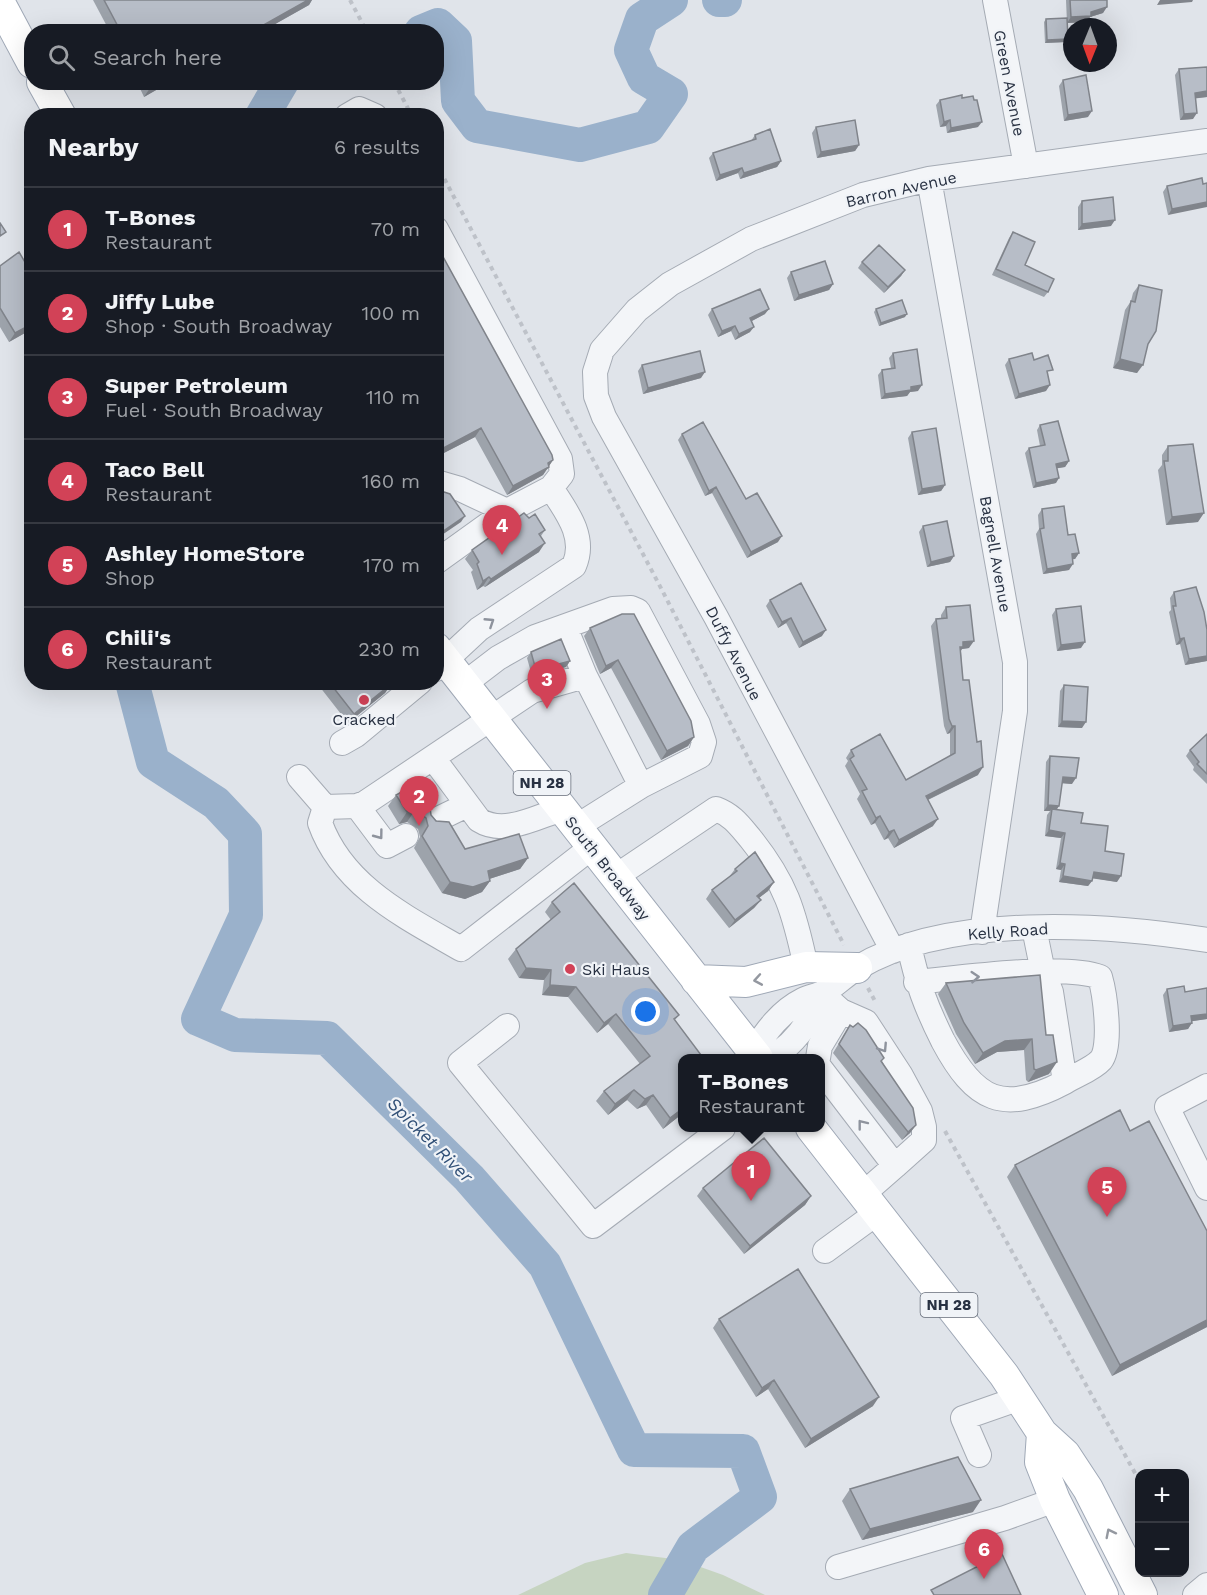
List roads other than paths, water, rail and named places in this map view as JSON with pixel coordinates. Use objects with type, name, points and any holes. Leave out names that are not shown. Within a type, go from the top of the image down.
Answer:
[{"type":"main road","points":[[0,3],[24,48]]},
{"type":"main road","points":[[46,90],[57,108]]},
{"type":"main road","name":"South Broadway","points":[[444,663],[464,684],[696,980],[758,1054]]},
{"type":"main road","points":[[696,980],[746,982],[806,967],[857,968]]},
{"type":"main road","name":"NH 28","points":[[814,1132],[1020,1398],[1042,1433],[1065,1454],[1088,1489],[1142,1595]]},
{"type":"main road","points":[[1042,1433],[1040,1462],[1055,1500],[1103,1595]]},
{"type":"street","name":"Green Avenue","points":[[994,0],[1026,166]]},
{"type":"street","name":"Barron Avenue","points":[[602,351],[637,310],[670,284],[751,239],[863,195],[929,179],[1207,141]]},
{"type":"street","name":"Bagnell Avenue","points":[[929,179],[1015,662],[1015,711],[982,932]]},
{"type":"street","points":[[444,244],[560,459],[562,474],[551,488],[507,511],[444,556]]},
{"type":"street","name":"Duffy Avenue","points":[[602,351],[595,372],[596,396],[604,417],[901,948],[924,1005],[954,1062],[972,1085],[987,1095],[1007,1099],[1027,1099],[1065,1082],[1099,1062],[1105,1054],[1107,1040],[1100,977],[1092,974],[1043,972]]},
{"type":"street","points":[[444,484],[460,489],[507,511]]},
{"type":"street","points":[[444,656],[479,629],[574,566],[578,557],[576,531],[551,488]]},
{"type":"street","points":[[444,538],[462,526],[484,502]]},
{"type":"street","points":[[325,807],[320,823],[324,834],[347,869],[390,908],[461,949],[577,828],[641,786],[700,756],[703,750],[703,733],[638,611],[631,608],[613,609],[519,645],[464,684]]},
{"type":"street","points":[[565,627],[585,676],[641,786]]},
{"type":"street","points":[[325,807],[357,806],[532,692],[585,676]]},
{"type":"street","points":[[342,743],[356,735],[410,690]]},
{"type":"street","points":[[433,758],[478,820],[496,828],[508,826],[577,828]]},
{"type":"street","points":[[299,777],[325,807]]},
{"type":"street","points":[[436,820],[467,805]]},
{"type":"street","points":[[357,806],[387,846],[406,836]]},
{"type":"street","points":[[615,878],[716,809],[729,814],[766,858],[788,895],[806,967]]},
{"type":"street","name":"Kelly Road","points":[[760,1054],[764,1034],[786,1011],[804,999],[822,994],[857,968],[901,948],[982,932],[1034,928],[1120,929],[1207,940]]},
{"type":"street","points":[[1034,928],[1043,972],[1051,992],[1065,1082]]},
{"type":"street","points":[[916,981],[1043,972]]},
{"type":"street","points":[[822,994],[841,1011],[866,1022],[900,1074],[920,1111],[924,1127],[924,1140],[895,1166],[870,1204],[825,1251]]},
{"type":"street","points":[[819,1054],[820,1046],[841,1011]]},
{"type":"street","points":[[507,1026],[460,1063],[593,1226],[718,1132]]},
{"type":"street","points":[[825,1075],[895,1166]]},
{"type":"street","points":[[1207,1086],[1167,1107],[1207,1188]]},
{"type":"street","points":[[979,1455],[963,1418],[1020,1398]]},
{"type":"street","points":[[838,1567],[1005,1518],[1055,1500]]},
{"type":"street","points":[[1195,1595],[1207,1585]]},
{"type":"waterway","name":"Spicket River","points":[[444,31],[455,41],[458,101],[477,126],[580,145],[648,127],[671,94],[644,78],[631,50],[642,19],[671,0]]},
{"type":"waterway","name":"Spicket River","points":[[719,0],[725,0]]},
{"type":"waterway","name":"Spicket River","points":[[267,108],[277,90]]},
{"type":"waterway","name":"Spicket River","points":[[134,690],[153,762],[216,803],[245,834],[246,915],[198,1019],[235,1035],[327,1038],[469,1178],[545,1265],[634,1450],[743,1451],[760,1497],[693,1547],[665,1595]]},
{"type":"place","name":"Taco Bell","points":[[502,555]]},
{"type":"place","name":"Cracked","points":[[364,700]]},
{"type":"place","name":"Super Petroleum","points":[[547,709]]},
{"type":"place","name":"Jiffy Lube","points":[[419,826]]},
{"type":"place","name":"Ski Haus","points":[[570,969]]},
{"type":"place","name":"T-Bones","points":[[751,1201]]},
{"type":"place","name":"Ashley HomeStore","points":[[1107,1217]]},
{"type":"place","name":"Chili's","points":[[984,1579]]}]
